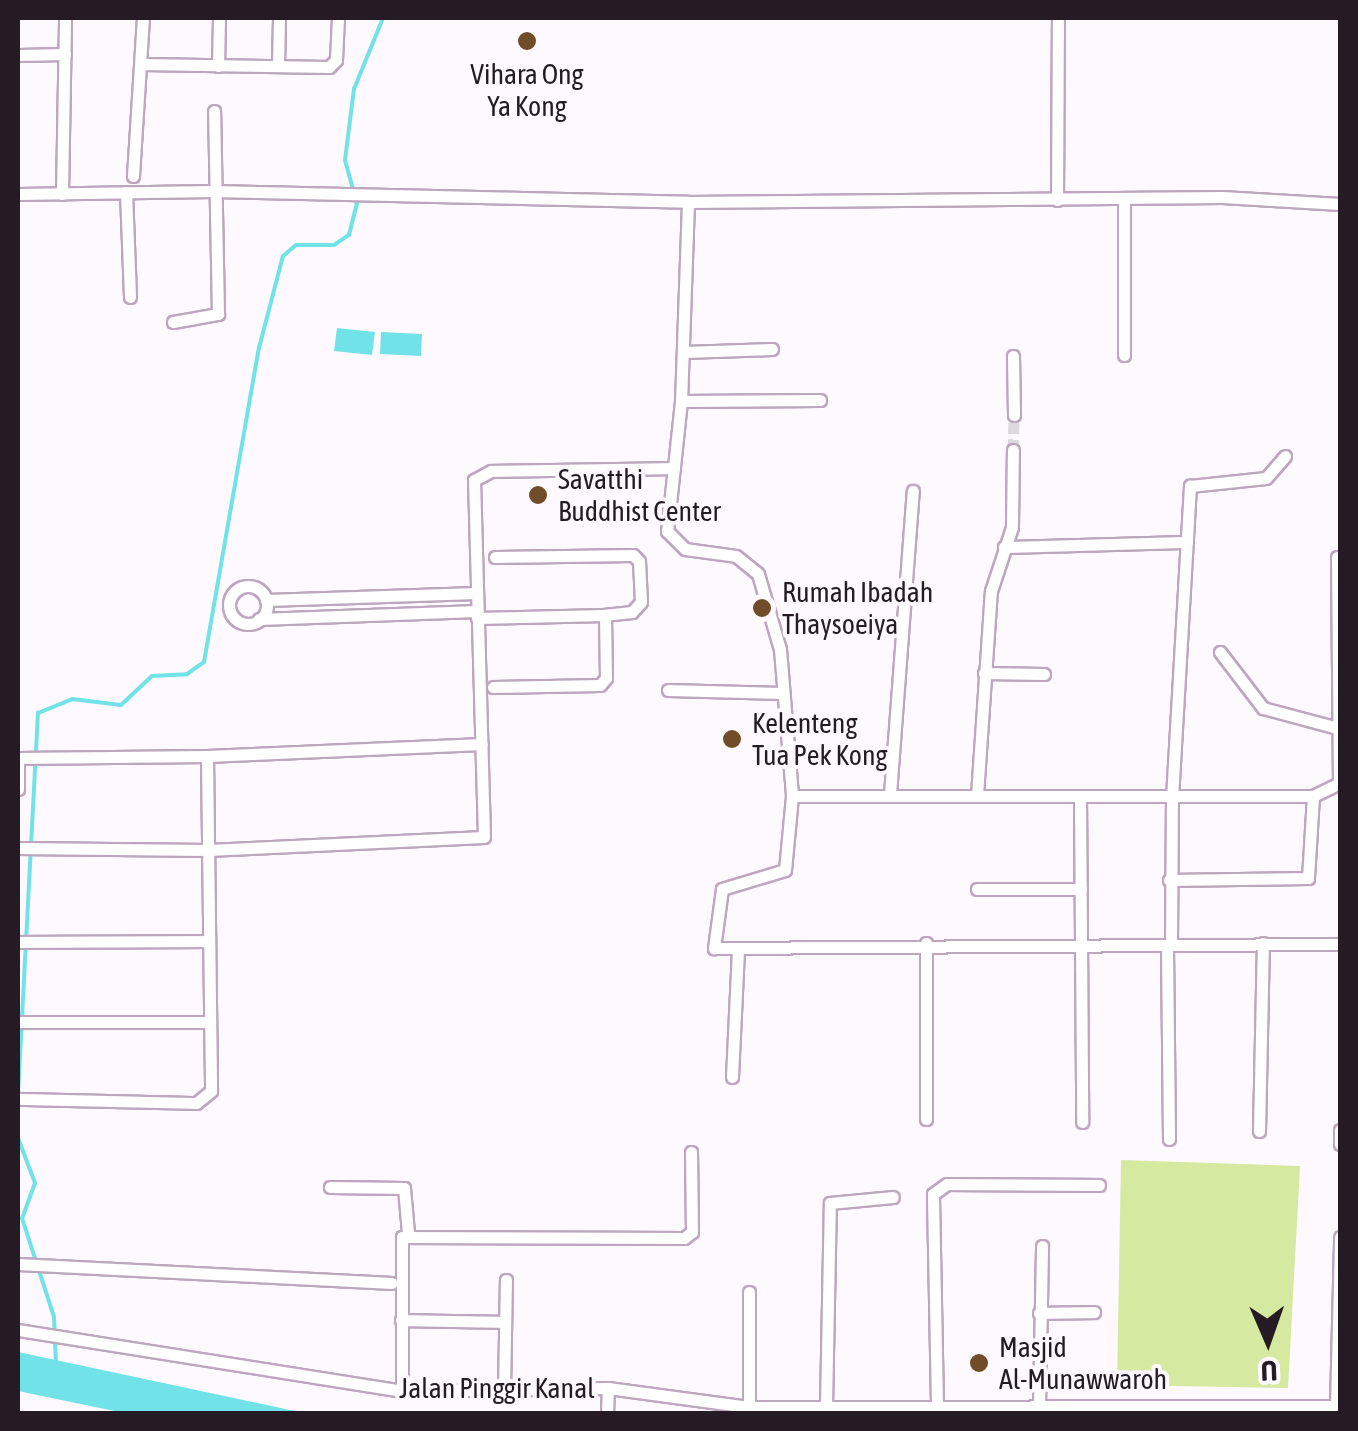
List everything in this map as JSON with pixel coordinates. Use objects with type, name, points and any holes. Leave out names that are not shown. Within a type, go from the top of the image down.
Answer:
[{"type":"street","points":[[62,194],[64,18]]},
{"type":"street","points":[[134,176],[143,18]]},
{"type":"street","points":[[218,66],[219,18]]},
{"type":"street","points":[[278,66],[279,18]]},
{"type":"street","points":[[141,64],[332,66],[338,18]]},
{"type":"street","points":[[1057,200],[1058,18]]},
{"type":"street","points":[[18,55],[65,54]]},
{"type":"street","points":[[174,322],[218,314],[214,111]]},
{"type":"street","points":[[18,194],[213,191],[688,202],[1124,198],[1340,204]]},
{"type":"street","points":[[126,192],[130,297]]},
{"type":"street","points":[[1124,198],[1124,355]]},
{"type":"street","points":[[688,202],[684,352],[667,531],[673,542],[736,556],[758,574],[780,649],[792,796],[785,870],[730,884],[718,896],[714,948],[1340,944]]},
{"type":"street","points":[[684,352],[772,349]]},
{"type":"street","points":[[1013,356],[1014,415]]},
{"type":"street","points":[[680,402],[820,400]]},
{"type":"street","points":[[977,795],[994,572],[1012,528],[1013,450]]},
{"type":"street","points":[[1168,1140],[1169,880],[1190,486],[1266,478],[1285,456]]},
{"type":"street","points":[[20,848],[208,850],[476,841],[484,837],[470,508],[477,476],[674,468]]},
{"type":"street","points":[[890,794],[913,491]]},
{"type":"street","points":[[1004,547],[1187,542]]},
{"type":"street","points":[[476,593],[266,600],[248,586],[230,599],[237,620],[605,615],[639,607],[639,561],[633,555],[495,556]]},
{"type":"street","points":[[792,796],[1313,796],[1340,783],[1334,727],[1337,557]]},
{"type":"street","points":[[260,619],[266,600]]},
{"type":"street","points":[[493,687],[600,685],[606,678],[605,615]]},
{"type":"street","points":[[1220,652],[1262,708],[1334,727]]},
{"type":"street","points":[[984,673],[1044,674]]},
{"type":"street","points":[[668,690],[782,693]]},
{"type":"street","points":[[18,789],[19,758],[207,756],[482,744]]},
{"type":"street","points":[[18,1099],[204,1101],[211,1091],[207,756]]},
{"type":"street","points":[[1080,796],[1082,1122]]},
{"type":"street","points":[[1169,880],[1308,878],[1313,796]]},
{"type":"street","points":[[977,889],[1081,889]]},
{"type":"street","points":[[19,942],[208,941]]},
{"type":"street","points":[[1259,1131],[1262,943]]},
{"type":"street","points":[[926,944],[926,1119]]},
{"type":"street","points":[[732,1077],[738,949]]},
{"type":"street","points":[[24,1022],[209,1022]]},
{"type":"street","points":[[1340,1130],[1340,1144]]},
{"type":"street","points":[[408,1233],[684,1238],[692,1232],[691,1152]]},
{"type":"street","points":[[937,1405],[934,1194],[947,1184],[1099,1185]]},
{"type":"street","points":[[330,1187],[404,1188],[408,1233],[401,1242],[402,1391]]},
{"type":"street","points":[[826,1406],[830,1203],[893,1197]]},
{"type":"street","points":[[1338,1406],[1340,1237]]},
{"type":"street","points":[[1039,1406],[1042,1246]]},
{"type":"street","points":[[23,1266],[392,1283]]},
{"type":"street","points":[[504,1392],[506,1280]]},
{"type":"street","points":[[748,1292],[749,1407]]},
{"type":"street","points":[[1039,1313],[1094,1312]]},
{"type":"street","points":[[402,1320],[505,1322]]},
{"type":"street","name":"Jalan Pinggir Kanal","points":[[18,1330],[402,1391],[504,1392],[749,1407],[1338,1406]]},
{"type":"green space","points":[[1121,1160],[1300,1166],[1288,1388],[1117,1385]]},
{"type":"water","points":[[337,328],[375,332],[372,355],[334,351]]},
{"type":"water","points":[[381,332],[422,334],[421,356],[380,354]]},
{"type":"water","points":[[18,1352],[309,1413],[124,1413],[18,1391]]},
{"type":"waterway","points":[[18,1094],[38,713],[72,699],[121,705],[152,676],[187,674],[204,662],[259,348],[283,256],[296,245],[334,245],[349,235],[357,204],[345,160],[354,89],[383,18]]},
{"type":"waterway","points":[[18,1138],[35,1183],[22,1218],[54,1317],[56,1365]]},
{"type":"tunnel","points":[[1013,450],[1014,415]]},
{"type":"place","name":"Vihara Ong Ya Kong","points":[[527,41]]},
{"type":"place","name":"Savatthi Buddhist Center","points":[[538,495]]},
{"type":"place","name":"Rumah Ibadah Thaysoeiya","points":[[762,608]]},
{"type":"place","name":"Kelenteng Tua Pek Kong","points":[[732,739]]},
{"type":"place","name":"Masjid Al-Munawwaroh","points":[[979,1363]]}]
